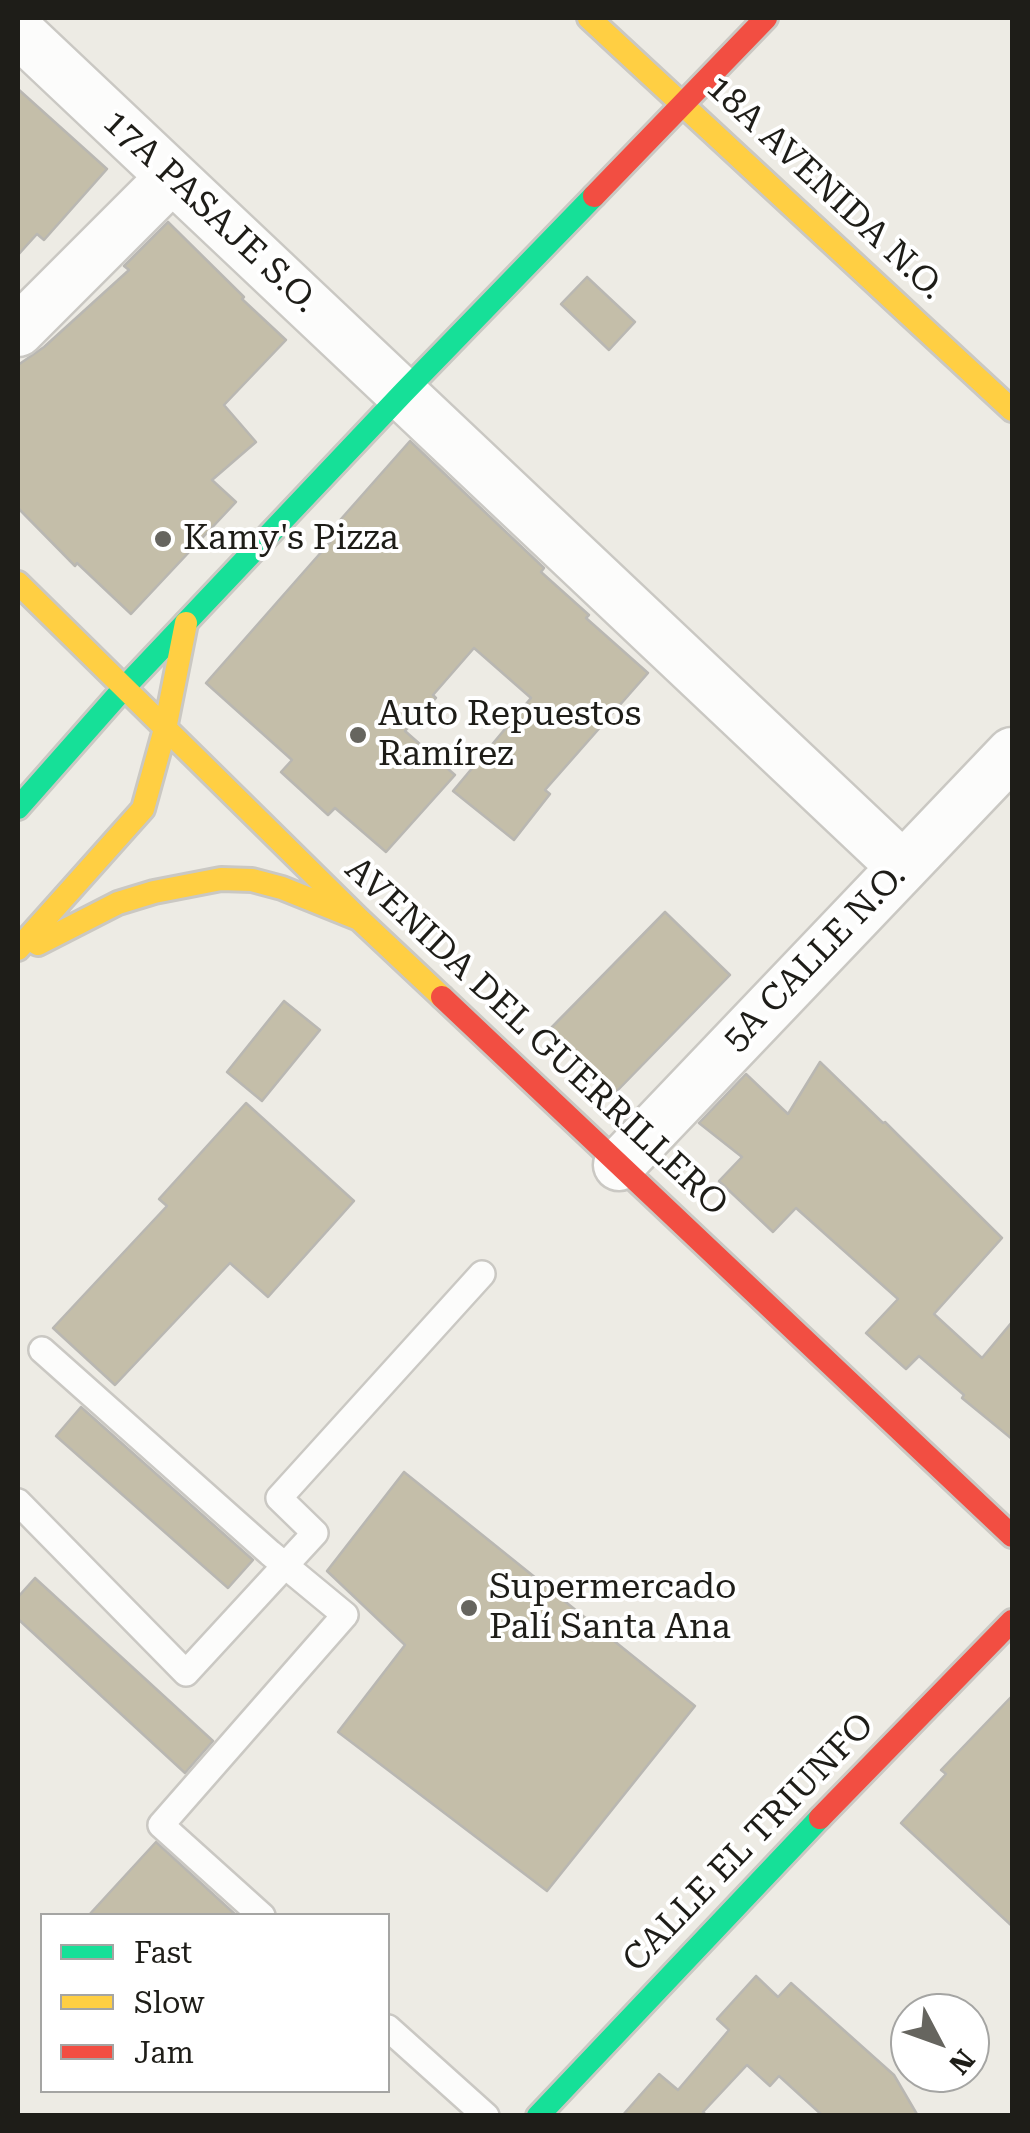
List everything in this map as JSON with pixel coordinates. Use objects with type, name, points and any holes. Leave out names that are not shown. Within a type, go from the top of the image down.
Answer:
[{"type":"main road","name":"18A AVENIDA N.O.","points":[[590,18],[1012,410]]},
{"type":"main road","points":[[18,808],[124,688],[403,393],[766,18]]},
{"type":"main road","name":"AVENIDA DEL GUERRILLERO","points":[[18,583],[359,919],[1012,1536]]},
{"type":"main road","points":[[18,952],[143,809],[165,729],[186,623]]},
{"type":"main road","points":[[18,952],[118,903],[221,879],[252,880],[282,888],[359,919]]},
{"type":"main road","name":"CALLE EL TRIUNFO","points":[[538,2116],[1012,1621]]},
{"type":"street","name":"17A PASAJE S.O.","points":[[18,31],[902,866]]},
{"type":"street","points":[[18,331],[172,177]]},
{"type":"street","name":"5A CALLE N.O.","points":[[620,1165],[1012,752]]},
{"type":"lane","points":[[18,1502],[186,1673],[315,1533],[279,1498],[482,1274]]},
{"type":"lane","points":[[42,1350],[345,1615],[161,1826],[259,1913]]},
{"type":"lane","points":[[390,2030],[486,2116]]},
{"type":"building","points":[[18,89],[107,169],[44,240],[37,234],[18,255]]},
{"type":"building","points":[[168,222],[286,340],[224,405],[256,442],[212,480],[236,502],[131,614],[77,563],[75,566],[18,508],[18,365],[44,347],[129,270],[124,266]]},
{"type":"building","points":[[587,277],[635,322],[609,350],[561,304]]},
{"type":"building","points":[[410,441],[544,568],[541,572],[589,615],[586,618],[648,673],[545,790],[550,794],[514,840],[453,791],[531,698],[474,648],[405,731],[455,775],[386,852],[335,808],[328,815],[281,772],[292,760],[206,683],[331,541],[326,536]]},
{"type":"building","points":[[665,912],[730,975],[616,1092],[551,1028]]},
{"type":"building","points":[[284,1001],[320,1030],[262,1101],[227,1072]]},
{"type":"building","points":[[820,1062],[1002,1238],[934,1314],[982,1358],[1012,1322],[1012,1439],[919,1356],[906,1369],[866,1333],[898,1299],[796,1208],[773,1232],[719,1181],[742,1157],[699,1123],[746,1074],[788,1114]]},
{"type":"building","points":[[246,1103],[354,1201],[268,1297],[230,1263],[115,1385],[53,1328],[167,1206],[159,1199]]},
{"type":"building","points":[[81,1407],[253,1560],[228,1588],[56,1436]]},
{"type":"building","points":[[404,1472],[695,1706],[547,1891],[338,1732],[405,1645],[327,1571]]},
{"type":"building","points":[[35,1578],[213,1741],[185,1773],[18,1619],[18,1597]]},
{"type":"building","points":[[1012,1696],[1012,1926],[901,1823],[946,1774],[941,1770]]},
{"type":"building","points":[[156,1842],[234,1913],[91,1913]]},
{"type":"building","points":[[756,1976],[778,1997],[791,1983],[890,2071],[890,2093],[905,2093],[918,2116],[823,2116],[779,2076],[770,2086],[747,2065],[703,2112],[707,2116],[622,2116],[659,2074],[678,2090],[729,2030],[717,2019]]},
{"type":"traffic: fast","points":[[18,808],[124,688],[594,196]]},
{"type":"traffic: fast","points":[[538,2116],[820,1818]]},
{"type":"traffic: slow","points":[[589,18],[1012,410]]},
{"type":"traffic: slow","points":[[18,583],[442,997]]},
{"type":"traffic: slow","points":[[18,949],[143,809],[165,729],[186,623]]},
{"type":"traffic: slow","points":[[38,944],[118,903],[221,879],[252,880],[282,888],[359,919]]},
{"type":"traffic: jam","points":[[594,196],[766,18]]},
{"type":"traffic: jam","points":[[442,997],[1012,1536]]},
{"type":"traffic: jam","points":[[820,1818],[1012,1621]]},
{"type":"place","name":"Kamy's Pizza","points":[[163,539]]},
{"type":"place","name":"Auto Repuestos Ramírez","points":[[358,735]]},
{"type":"place","name":"Supermercado Palí Santa Ana","points":[[469,1608]]}]
